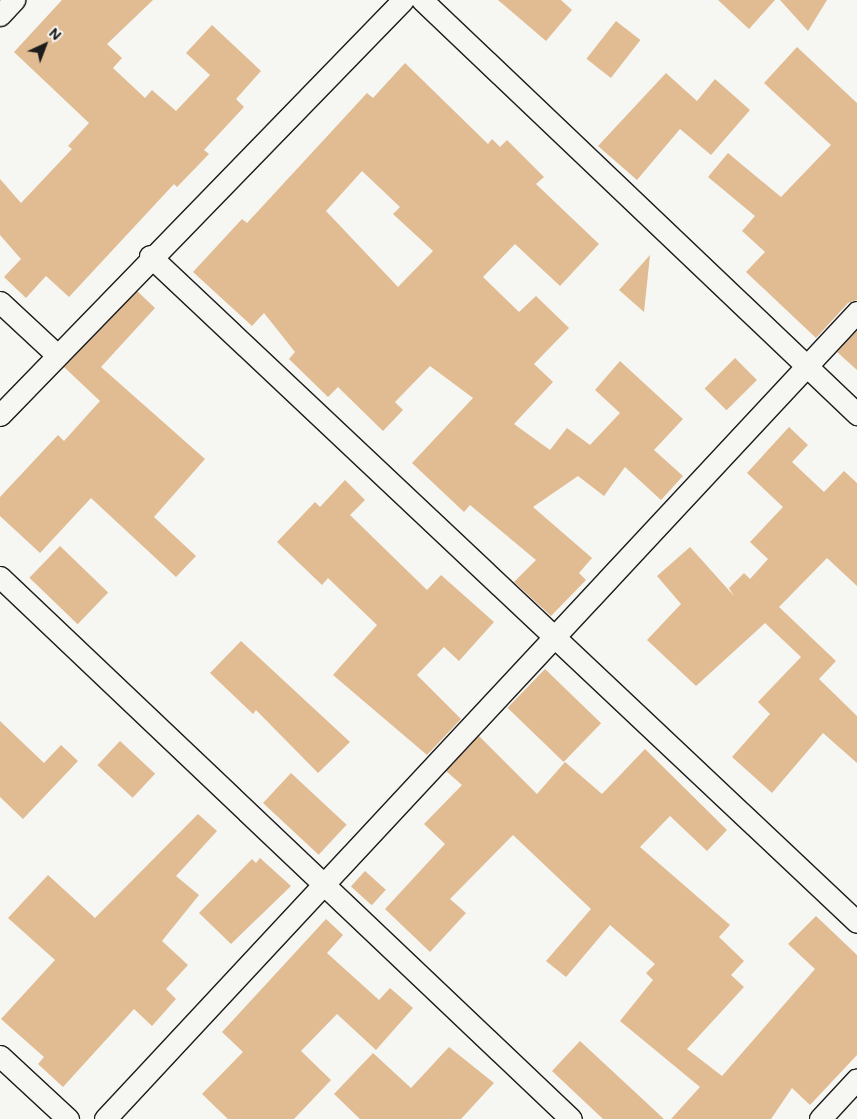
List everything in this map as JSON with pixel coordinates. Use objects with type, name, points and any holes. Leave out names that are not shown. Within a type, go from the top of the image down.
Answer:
[{"type":"street","points":[[0,15],[14,0]]},
{"type":"street","points":[[0,415],[150,256],[403,0]]},
{"type":"street","points":[[422,0],[857,414]]},
{"type":"street","points":[[150,256],[857,922]]},
{"type":"street","points":[[0,302],[56,354]]},
{"type":"street","points":[[105,1119],[808,369],[857,312]]},
{"type":"street","points":[[0,577],[323,886],[571,1119]]},
{"type":"street","points":[[0,1056],[68,1119]]},
{"type":"street","points":[[820,1119],[857,1079]]},
{"type":"building","points":[[62,0],[153,0],[107,44],[122,58],[113,68],[145,98],[152,90],[176,111],[210,75],[186,53],[212,25],[261,71],[236,99],[244,107],[204,150],[209,154],[177,187],[174,184],[69,297],[46,276],[26,298],[4,277],[21,259],[0,235],[0,179],[21,203],[72,149],[68,146],[89,123],[14,52]]},
{"type":"building","points":[[498,0],[561,0],[572,10],[546,41]]},
{"type":"building","points":[[718,0],[775,0],[749,29]]},
{"type":"building","points":[[780,0],[827,0],[808,31]]},
{"type":"building","points":[[616,21],[640,40],[611,78],[586,59]]},
{"type":"building","points":[[797,47],[857,103],[857,300],[848,303],[816,338],[746,272],[765,252],[742,231],[755,216],[708,177],[728,153],[781,197],[831,145],[764,83]]},
{"type":"building","points":[[405,63],[488,144],[492,139],[500,147],[507,140],[544,177],[536,184],[599,244],[560,286],[515,244],[483,277],[519,312],[536,296],[569,328],[534,364],[553,382],[514,424],[550,450],[567,428],[590,445],[620,413],[595,390],[620,361],[683,419],[654,450],[683,476],[661,500],[625,467],[604,496],[578,476],[533,507],[592,558],[579,573],[586,580],[551,616],[514,582],[536,560],[470,505],[464,512],[412,463],[473,398],[430,366],[395,402],[403,410],[383,431],[338,387],[328,397],[289,359],[295,352],[264,313],[252,326],[193,272],[242,219],[247,223],[367,93],[373,98]],"holes":[[[362,171],[400,207],[393,214],[433,251],[398,287],[326,211]]]},
{"type":"building","points":[[666,73],[697,101],[715,79],[750,110],[711,155],[680,129],[637,180],[598,146]]},
{"type":"building","points":[[650,255],[644,312],[619,290]]},
{"type":"building","points":[[137,291],[155,308],[101,367],[205,459],[154,517],[196,556],[176,577],[91,498],[40,553],[0,516],[0,497],[58,435],[64,441],[100,401],[64,367]]},
{"type":"building","points":[[857,330],[857,370],[837,352]]},
{"type":"building","points":[[735,358],[757,380],[727,410],[705,388]]},
{"type":"building","points":[[789,427],[808,445],[792,462],[824,492],[844,471],[857,483],[857,586],[827,558],[779,607],[836,661],[819,679],[857,716],[857,763],[823,733],[772,793],[732,757],[770,714],[758,702],[801,657],[765,623],[696,686],[647,640],[681,604],[657,576],[690,547],[734,596],[729,588],[744,573],[750,579],[768,559],[750,542],[783,507],[747,473]]},
{"type":"building","points":[[345,480],[365,500],[350,515],[427,590],[441,575],[494,622],[459,661],[444,647],[417,675],[461,719],[427,755],[333,675],[377,625],[328,578],[322,585],[277,542],[315,502],[320,507]]},
{"type":"building","points":[[60,546],[108,593],[78,624],[29,578]]},
{"type":"building","points":[[241,641],[350,742],[318,773],[256,710],[253,714],[210,673]]},
{"type":"building","points":[[545,669],[601,723],[564,762],[507,708]]},
{"type":"building","points":[[0,721],[44,763],[61,745],[78,761],[23,819],[0,797]]},
{"type":"building","points":[[479,736],[537,794],[565,762],[602,794],[645,749],[727,830],[707,851],[670,816],[640,847],[730,925],[719,937],[744,961],[731,975],[744,987],[687,1049],[722,1076],[815,969],[788,944],[816,916],[857,955],[857,1055],[810,1105],[792,1088],[771,1119],[671,1119],[700,1087],[620,1021],[653,980],[646,973],[655,964],[610,925],[566,977],[546,961],[591,909],[513,835],[450,899],[466,913],[430,952],[385,909],[445,844],[424,824],[462,785],[446,771]]},
{"type":"building","points":[[120,741],[155,774],[133,798],[97,765]]},
{"type":"building","points":[[291,773],[347,825],[319,855],[263,803]]},
{"type":"building","points":[[198,814],[217,831],[176,876],[199,895],[162,941],[188,965],[166,989],[176,999],[152,1026],[134,1009],[63,1087],[38,1064],[44,1057],[1,1019],[55,960],[8,918],[48,875],[95,918]]},
{"type":"building","points":[[260,858],[291,886],[231,944],[199,913],[252,859],[256,863]]},
{"type":"building","points":[[365,871],[386,890],[372,905],[351,887]]},
{"type":"building","points":[[326,919],[343,935],[327,953],[379,1000],[390,988],[413,1008],[376,1050],[337,1014],[301,1051],[331,1080],[294,1119],[228,1119],[202,1094],[243,1052],[222,1032]]},
{"type":"building","points":[[580,1041],[664,1119],[603,1119],[552,1071]]},
{"type":"building","points":[[449,1047],[494,1083],[461,1119],[360,1119],[334,1094],[373,1053],[411,1088]]}]
